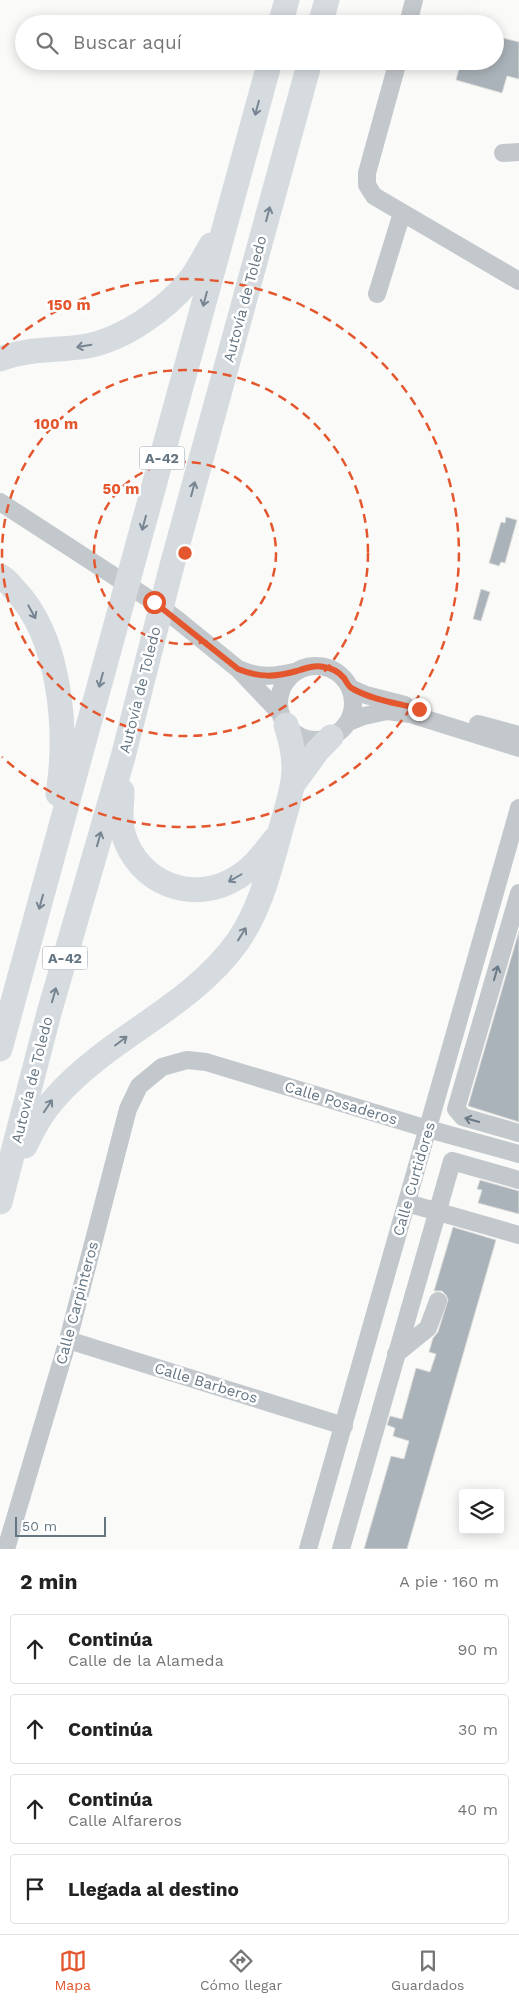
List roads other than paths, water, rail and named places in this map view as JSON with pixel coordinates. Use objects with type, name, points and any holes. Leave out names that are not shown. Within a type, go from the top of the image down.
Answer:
[{"type":"highway","points":[[283,15],[287,0]]},
{"type":"highway","points":[[323,15],[327,0]]},
{"type":"highway","name":"A-42","points":[[0,1049],[268,70]]},
{"type":"highway","name":"Autovía de Toledo","points":[[0,1202],[49,1013],[123,757],[171,569],[308,70]]},
{"type":"highway","points":[[0,359],[13,354],[89,346],[130,330],[154,314],[189,281],[228,214]]},
{"type":"highway","points":[[0,576],[25,600],[41,628],[53,662],[61,729],[62,761],[50,841],[54,855]]},
{"type":"highway","points":[[12,1161],[22,1151],[35,1125],[54,1098],[82,1070],[201,982],[238,942],[251,920],[262,895],[294,783],[295,759],[284,720]]},
{"type":"highway","points":[[294,783],[318,750],[340,730]]},
{"type":"highway","points":[[123,757],[122,831],[129,850],[139,864],[153,877],[165,884],[195,890],[231,881],[252,867],[265,853],[280,831]]},
{"type":"street","points":[[410,15],[414,0]]},
{"type":"street","points":[[396,70],[367,173],[367,185],[374,196],[519,281]]},
{"type":"street","points":[[377,294],[402,213]]},
{"type":"street","points":[[0,502],[154,602],[238,669],[295,734],[307,740],[320,740],[364,716],[387,711],[410,714],[519,748]]},
{"type":"street","points":[[238,669],[265,677],[310,667],[323,667],[334,671],[344,678],[350,688],[353,705],[340,730]]},
{"type":"street","points":[[284,720],[279,702],[282,689],[288,679],[298,671]]},
{"type":"street","points":[[350,688],[366,696],[519,735]]},
{"type":"street","name":"Calle Curtidores","points":[[308,1549],[519,808]]},
{"type":"street","points":[[519,893],[456,1109],[463,1117],[519,1133]]},
{"type":"street","name":"Calle Posaderos","points":[[162,1067],[187,1060],[206,1062],[428,1129],[519,1154]]},
{"type":"street","name":"Calle Carpinteros","points":[[6,1549],[68,1340],[128,1109],[139,1086],[162,1067]]},
{"type":"street","points":[[341,1549],[452,1161],[519,1180]]},
{"type":"street","points":[[407,1203],[519,1235]]},
{"type":"street","points":[[396,1354],[428,1328],[438,1301]]},
{"type":"street","name":"Calle Barberos","points":[[68,1340],[344,1426]]}]
